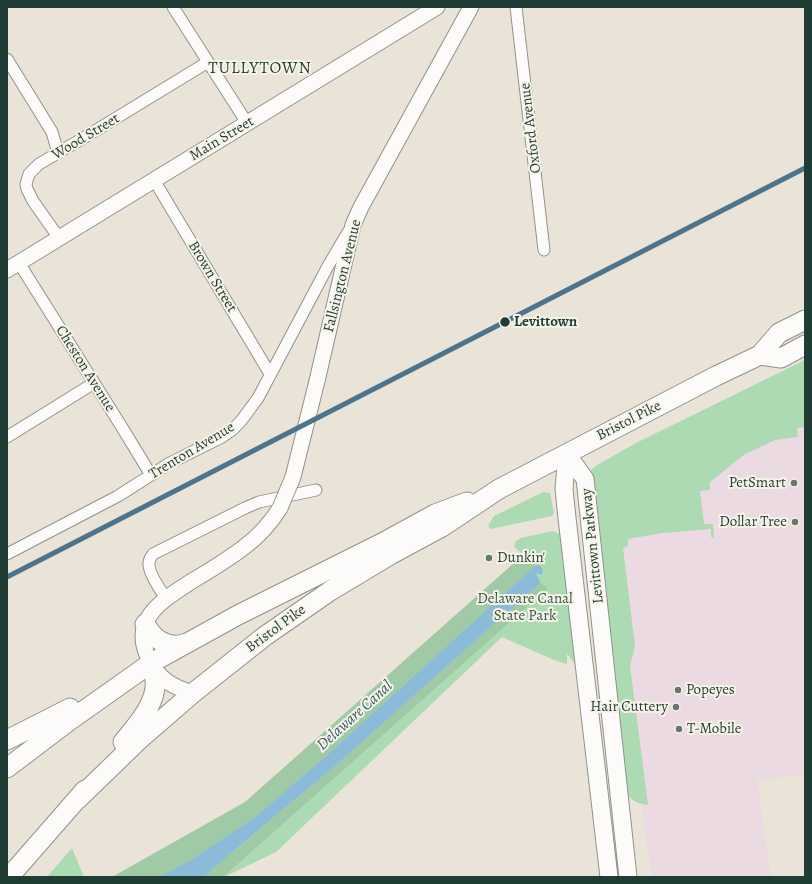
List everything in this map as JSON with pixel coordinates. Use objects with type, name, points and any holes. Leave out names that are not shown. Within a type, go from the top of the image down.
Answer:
[{"type":"highway","name":"Bristol Pike","points":[[129,679],[151,663],[238,615],[382,543],[435,514],[499,489],[716,376],[760,355],[779,333],[805,320]]},
{"type":"highway","points":[[760,355],[781,358],[805,345]]},
{"type":"highway","name":"Bristol Pike","points":[[77,800],[141,738],[193,692],[265,636],[330,591],[390,555],[442,527],[499,489]]},
{"type":"highway","points":[[145,624],[150,634],[163,642],[179,646],[188,643]]},
{"type":"highway","points":[[9,877],[77,800],[135,727],[147,709],[153,694],[155,680],[151,663]]},
{"type":"highway","points":[[7,740],[129,679]]},
{"type":"highway","points":[[7,768],[69,720],[129,679]]},
{"type":"main road","name":"Main Street","points":[[13,266],[437,7]]},
{"type":"main road","name":"Fallsington Avenue","points":[[193,692],[169,684],[151,663],[144,648],[143,640],[145,624],[153,610],[166,598],[248,544],[264,529],[280,508],[294,477],[353,225],[364,201],[471,7]]},
{"type":"main road","name":"Levittown Parkway","points":[[567,454],[564,489],[608,877]]},
{"type":"main road","name":"Levittown Parkway","points":[[567,454],[585,478],[628,877]]},
{"type":"street","points":[[173,7],[247,123]]},
{"type":"street","name":"Oxford Avenue","points":[[516,7],[544,250]]},
{"type":"street","points":[[7,59],[52,132],[58,153]]},
{"type":"street","name":"Wood Street","points":[[59,238],[33,201],[26,184],[29,174],[39,164],[208,62]]},
{"type":"street","name":"Brown Street","points":[[154,180],[270,374]]},
{"type":"street","name":"Trenton Avenue","points":[[7,554],[118,496],[170,463],[205,446],[232,430],[247,415],[258,398],[328,266],[353,225]]},
{"type":"street","name":"Cheston Avenue","points":[[13,266],[94,382],[151,475]]},
{"type":"street","points":[[7,437],[94,382]]},
{"type":"street","points":[[166,598],[149,568],[148,562],[153,554],[259,502],[316,490]]},
{"type":"shaded area","points":[[805,359],[805,774],[757,780],[771,877],[652,877],[590,471],[618,453]]},
{"type":"green space","points":[[805,360],[805,427],[797,428],[798,437],[775,440],[745,454],[710,482],[710,490],[700,491],[704,524],[713,524],[714,538],[711,537],[711,529],[662,533],[628,539],[628,546],[623,548],[635,646],[630,666],[648,805],[638,803],[626,793],[601,553],[590,471],[597,465],[636,443]]},
{"type":"green space","points":[[543,492],[550,493],[554,513],[552,516],[490,529],[488,526],[494,516]]},
{"type":"green space","name":"Delaware Canal State Park","points":[[552,531],[560,534],[578,667],[567,654],[567,664],[554,660],[502,637],[276,852],[224,877],[120,877],[215,825],[288,770],[527,558],[514,547],[516,541],[521,538]]},
{"type":"green space","points":[[523,555],[535,566],[324,758],[254,818],[191,860],[160,877],[112,877],[245,802]]},
{"type":"green space","points":[[540,583],[548,588],[223,877],[201,877],[237,849],[336,765]]},
{"type":"green space","points":[[72,848],[84,877],[47,877]]},
{"type":"water","points":[[539,565],[542,568],[543,573],[540,575],[538,573],[536,574],[540,583],[336,765],[204,876],[160,877],[191,860],[254,818],[324,758],[535,566]]},
{"type":"transit line","points":[[7,577],[805,168]]},
{"type":"place","name":"Levittown","points":[[505,322]]},
{"type":"place","name":"PetSmart","points":[[794,483]]},
{"type":"place","name":"Dollar Tree","points":[[795,522]]},
{"type":"place","name":"Dunkin'","points":[[489,558]]},
{"type":"place","name":"Popeyes","points":[[678,690]]},
{"type":"place","name":"Hair Cuttery","points":[[676,707]]},
{"type":"place","name":"T-Mobile","points":[[679,729]]},
{"type":"district","name":"TULLYTOWN","points":[[260,69]]},
{"type":"water label","name":"Delaware Canal","points":[[355,716]]}]
